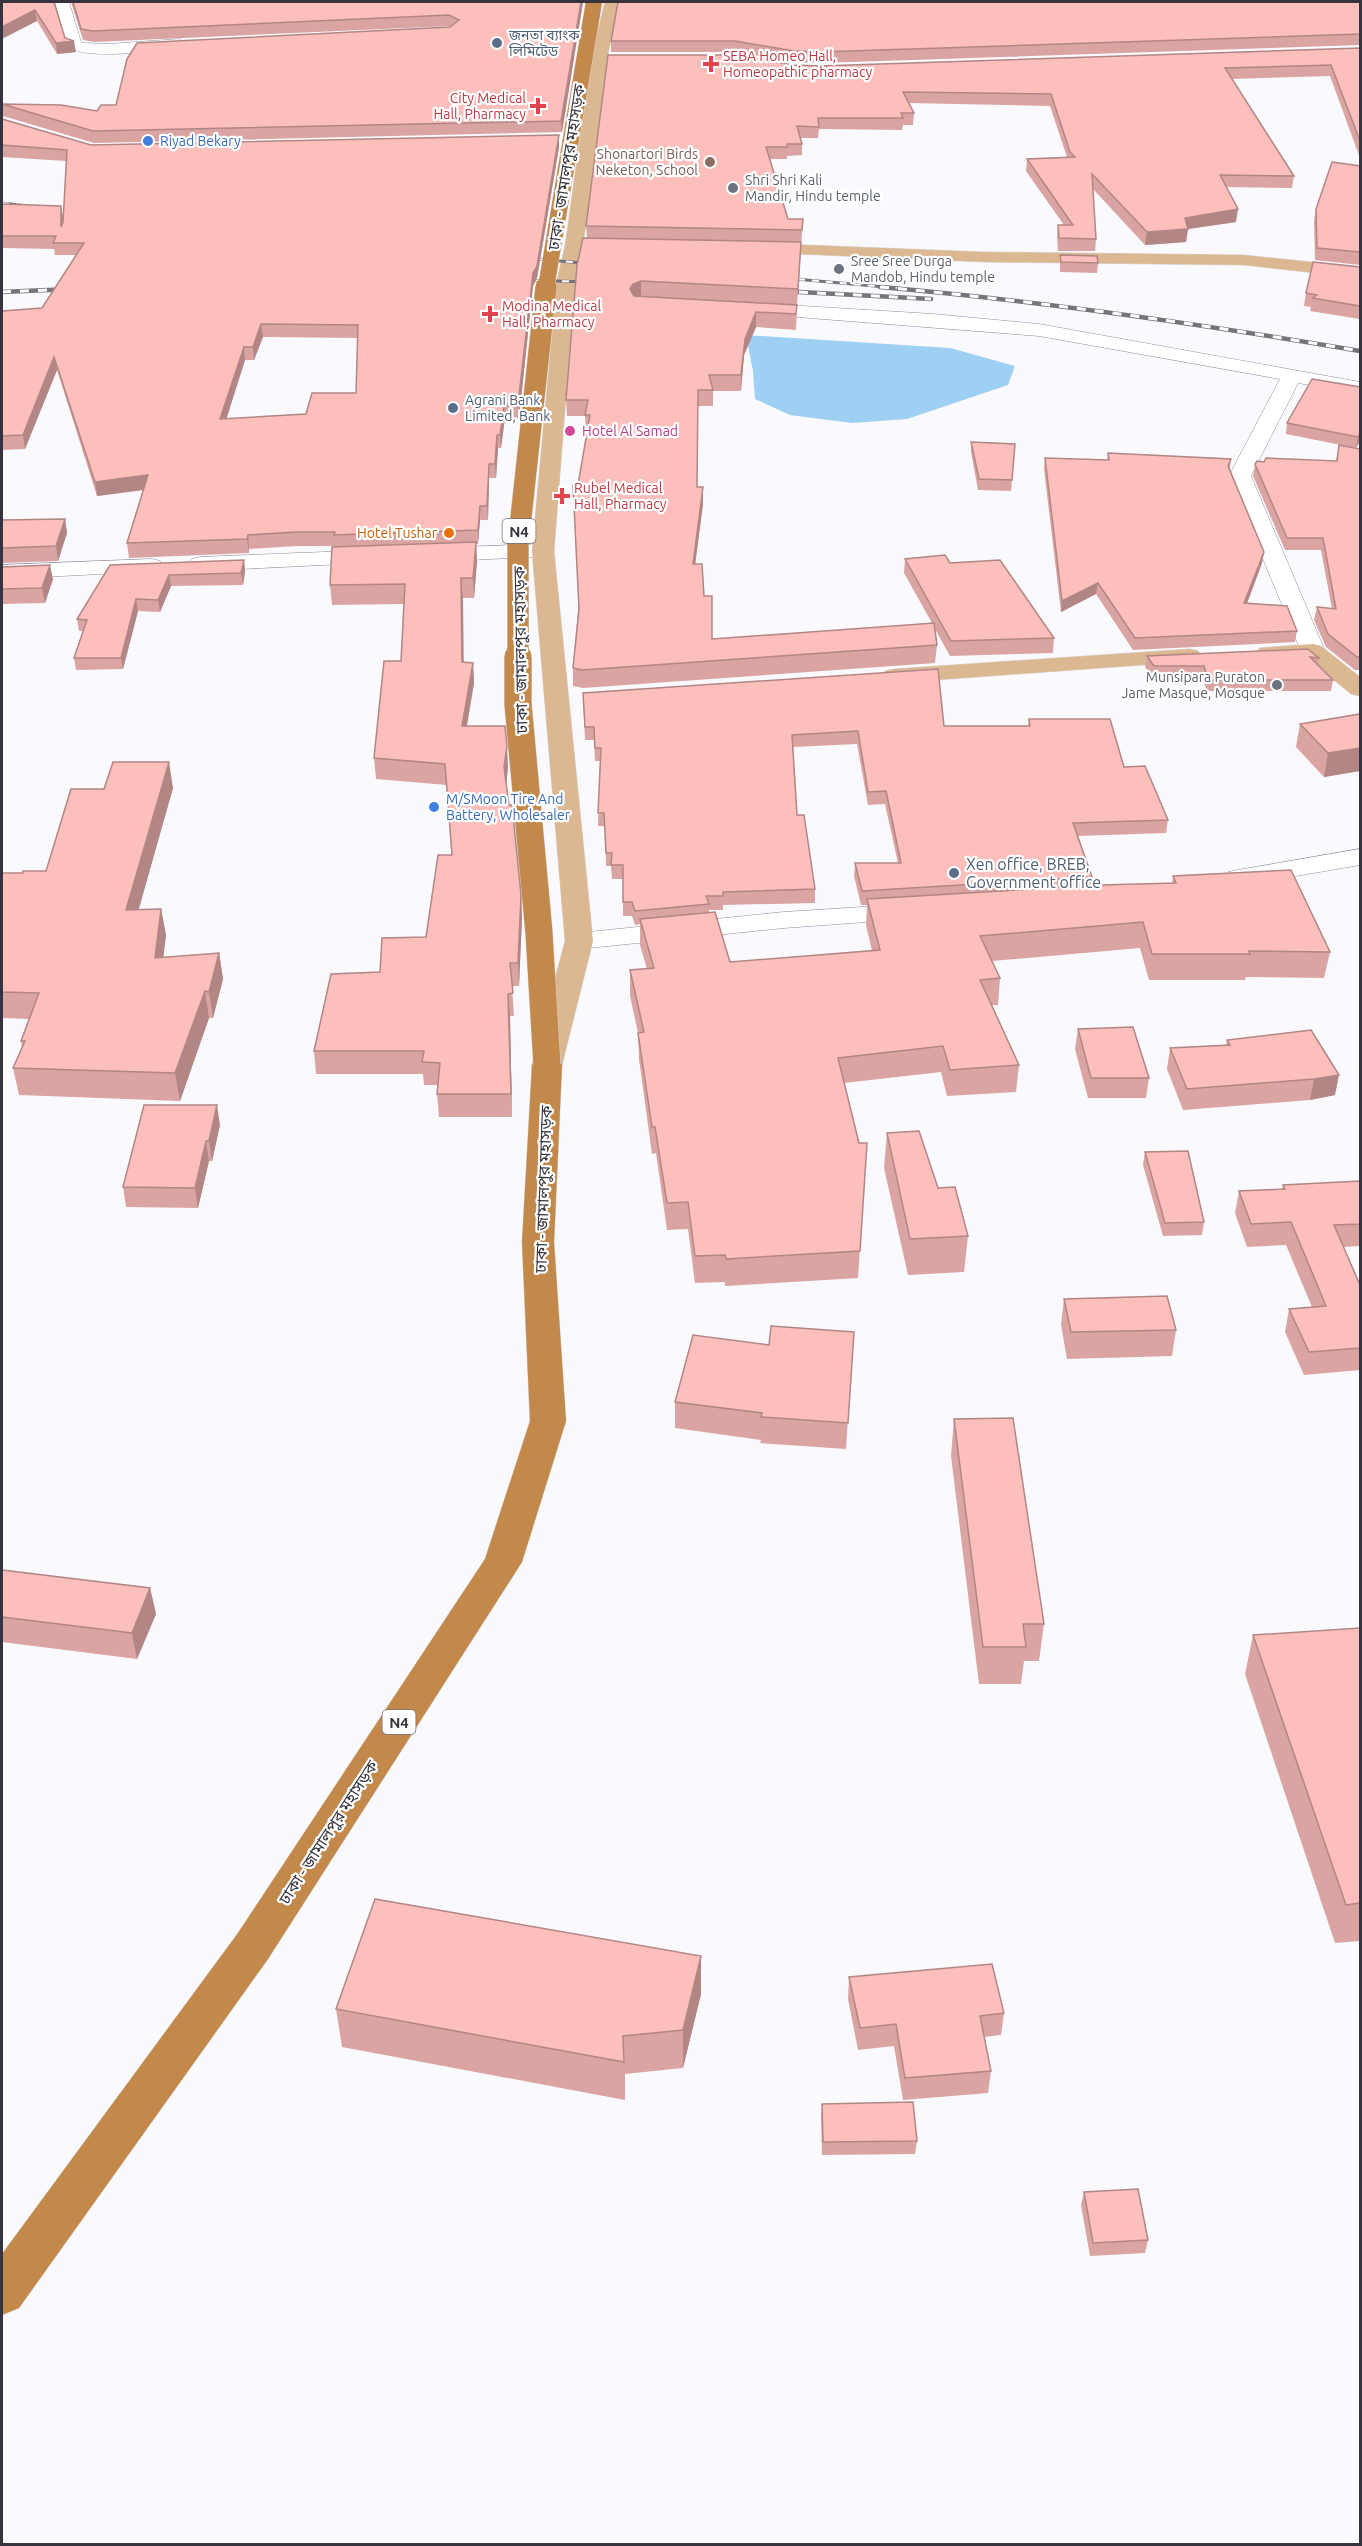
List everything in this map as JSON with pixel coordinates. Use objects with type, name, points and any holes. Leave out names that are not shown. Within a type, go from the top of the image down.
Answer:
[{"type":"highway","name":"ঢাকা - জামালপুর মহাসড়ক","points":[[2,2292],[253,1946],[503,1562],[548,1421],[538,1242],[547,1065],[539,933],[518,704],[518,545],[544,300],[594,2]]},
{"type":"main road","points":[[547,1065],[579,941],[568,699],[543,551],[566,280],[574,246],[587,139],[605,59],[612,2]]},
{"type":"main road","points":[[552,139],[587,139]]},
{"type":"main road","points":[[574,246],[597,247]]},
{"type":"main road","points":[[733,248],[984,257],[1244,260],[1360,273]]},
{"type":"main road","points":[[868,677],[1230,654],[1313,651],[1360,689]]},
{"type":"street","points":[[62,2],[74,45],[77,47],[94,49],[199,43]]},
{"type":"street","points":[[730,309],[933,320],[1039,330],[1360,388]]},
{"type":"street","points":[[1292,375],[1240,476],[1313,651]]},
{"type":"street","points":[[2,572],[543,551]]},
{"type":"street","points":[[1210,883],[1360,857]]},
{"type":"street","points":[[579,941],[784,920],[934,910]]},
{"type":"water","points":[[746,335],[950,348],[1015,366],[1008,385],[907,419],[852,423],[790,415],[755,399],[753,371]]},
{"type":"building","points":[[2,2],[54,2],[65,38],[74,41],[56,43],[35,10],[2,27]]},
{"type":"building","points":[[73,2],[581,2],[561,121],[93,131],[2,104],[61,105],[97,111],[101,105],[116,105],[127,59],[137,43],[450,27],[459,20],[449,15],[93,31],[81,29]]},
{"type":"building","points":[[618,2],[1360,2],[1360,34],[794,51],[735,41],[611,41]]},
{"type":"building","points":[[1360,48],[1360,141],[1331,65],[1225,68],[1294,176],[1220,175],[1238,209],[1185,218],[1188,229],[1147,232],[1092,174],[1096,239],[1059,238],[1058,225],[1073,225],[1027,159],[1075,157],[1070,152],[1051,94],[903,92],[914,113],[901,113],[903,118],[818,118],[819,127],[797,126],[802,144],[766,147],[788,219],[803,219],[802,230],[586,226],[608,55],[735,55],[793,65],[819,66]]},
{"type":"building","points":[[2,119],[91,145],[559,135],[537,266],[533,273],[518,404],[504,405],[500,435],[497,435],[495,464],[489,464],[487,506],[480,506],[478,530],[334,535],[335,532],[296,532],[248,535],[247,539],[127,543],[148,475],[95,482],[54,357],[23,435],[2,436],[2,311],[42,308],[84,243],[53,243],[56,236],[2,236],[2,204],[61,206],[61,227],[67,150],[2,145]],"holes":[[[261,324],[358,325],[356,393],[312,393],[306,414],[220,419],[244,347],[253,347]]]},
{"type":"building","points":[[1332,162],[1360,166],[1360,252],[1317,248],[1316,209]]},
{"type":"building","points":[[583,238],[801,242],[798,289],[641,281],[633,284],[630,289],[634,296],[797,305],[796,314],[756,312],[745,339],[741,375],[709,375],[713,390],[698,390],[697,487],[703,487],[693,564],[702,564],[704,596],[712,596],[712,639],[934,623],[937,645],[582,670],[573,668],[579,609],[573,485],[578,485],[590,415],[585,415],[588,400],[566,400],[577,265]]},
{"type":"building","points":[[1060,255],[1097,256],[1098,263],[1061,262]]},
{"type":"building","points":[[1313,262],[1360,267],[1360,306],[1313,298],[1317,295],[1306,293]]},
{"type":"building","points":[[1312,379],[1360,387],[1360,433],[1358,437],[1287,423]]},
{"type":"building","points":[[971,442],[1015,444],[1012,480],[979,479]]},
{"type":"building","points":[[1339,445],[1360,449],[1360,657],[1328,634],[1317,607],[1336,609],[1323,538],[1287,538],[1255,464],[1257,461],[1264,462],[1266,458],[1337,461]]},
{"type":"building","points":[[1108,453],[1231,459],[1228,466],[1264,552],[1244,603],[1287,606],[1297,631],[1135,638],[1098,583],[1062,601],[1045,458],[1109,460]]},
{"type":"building","points":[[65,519],[56,546],[2,548],[2,520]]},
{"type":"building","points":[[476,542],[473,578],[461,578],[462,662],[473,663],[462,726],[505,726],[507,746],[504,767],[509,805],[512,805],[521,895],[518,963],[510,963],[513,993],[508,994],[511,1094],[437,1094],[440,1063],[422,1062],[424,1051],[314,1051],[331,974],[380,972],[382,938],[426,937],[438,855],[452,855],[445,764],[374,758],[384,661],[401,661],[405,584],[330,585],[332,547]]},
{"type":"building","points":[[945,555],[950,563],[1000,560],[1054,638],[951,641],[905,559]]},
{"type":"building","points":[[244,560],[241,573],[169,575],[158,600],[136,599],[121,658],[74,658],[87,620],[77,619],[110,565]]},
{"type":"building","points":[[50,565],[42,588],[2,589],[2,567]]},
{"type":"building","points":[[1308,649],[1319,658],[1310,657],[1333,680],[1208,680],[1204,666],[1154,666],[1147,656]]},
{"type":"building","points":[[938,669],[944,726],[1030,726],[1029,719],[1110,719],[1124,767],[1145,766],[1168,820],[1073,823],[1092,877],[862,891],[855,863],[901,863],[886,791],[868,792],[858,731],[792,735],[797,815],[804,815],[815,889],[723,892],[723,896],[706,896],[709,904],[635,911],[632,902],[623,902],[623,865],[611,865],[612,853],[606,853],[604,813],[598,813],[601,748],[595,748],[594,727],[585,727],[583,693]]},
{"type":"building","points":[[1360,714],[1360,748],[1328,753],[1300,724]]},
{"type":"building","points":[[113,762],[169,762],[126,910],[161,909],[155,958],[219,953],[209,992],[205,991],[175,1073],[13,1068],[25,1041],[21,1041],[39,993],[2,992],[2,873],[46,871],[71,789],[104,789]]},
{"type":"building","points":[[1291,870],[1330,952],[1249,951],[1250,954],[1152,954],[1143,922],[980,936],[1000,978],[980,980],[1019,1065],[950,1070],[943,1046],[838,1058],[859,1143],[867,1143],[860,1251],[726,1259],[725,1255],[695,1256],[688,1202],[667,1203],[655,1127],[652,1127],[638,1033],[644,1032],[630,970],[654,968],[640,919],[715,912],[730,962],[880,950],[867,899],[1100,885],[1176,883],[1173,876]]},
{"type":"building","points":[[1133,1027],[1149,1078],[1091,1078],[1078,1029]]},
{"type":"building","points":[[1311,1030],[1339,1075],[1187,1089],[1170,1048],[1230,1045],[1227,1040]]},
{"type":"building","points":[[144,1105],[217,1105],[195,1188],[123,1187]]},
{"type":"building","points":[[919,1131],[938,1188],[955,1187],[968,1236],[910,1239],[887,1133]]},
{"type":"building","points":[[1188,1151],[1204,1222],[1165,1223],[1145,1152]]},
{"type":"building","points":[[1360,1181],[1360,1224],[1334,1225],[1360,1285],[1360,1348],[1309,1352],[1289,1309],[1326,1306],[1291,1222],[1251,1224],[1239,1191],[1285,1189],[1283,1185]]},
{"type":"building","points":[[1167,1296],[1176,1330],[1071,1332],[1064,1299]]},
{"type":"building","points":[[771,1326],[854,1332],[848,1423],[761,1417],[762,1413],[675,1402],[693,1335],[769,1345]]},
{"type":"building","points":[[1013,1418],[1044,1624],[1023,1624],[1026,1647],[983,1647],[954,1419]]},
{"type":"building","points":[[2,1570],[150,1588],[132,1633],[2,1617]]},
{"type":"building","points":[[1360,1628],[1360,1903],[1346,1905],[1253,1635]]},
{"type":"building","points":[[375,1899],[701,1956],[683,2030],[623,2036],[624,2062],[336,2009]]},
{"type":"building","points":[[992,1964],[1004,2013],[980,2016],[991,2071],[905,2078],[896,2024],[860,2028],[849,1977]]},
{"type":"building","points":[[913,2102],[917,2141],[823,2142],[822,2104]]},
{"type":"building","points":[[1138,2189],[1148,2240],[1093,2243],[1084,2192]]},
{"type":"railway","points":[[2,203],[28,206]]},
{"type":"railway","points":[[524,258],[595,264]]},
{"type":"railway","points":[[784,278],[897,288]]},
{"type":"railway","points":[[520,280],[592,282]]},
{"type":"railway","points":[[880,287],[1121,314],[1360,351]]},
{"type":"railway","points":[[2,292],[71,289]]},
{"type":"railway","points":[[781,291],[931,299]]},
{"type":"place","name":"জনতা ব্যাংক লিমিটেড","points":[[497,43]]},
{"type":"place","name":"SEBA Homeo Hall, Homeopathic pharmacy","points":[[711,64]]},
{"type":"place","name":"City Medical Hall, Pharmacy","points":[[538,106]]},
{"type":"place","name":"Riyad Bekary","points":[[148,141]]},
{"type":"place","name":"Shonartori Birds Neketon, School","points":[[710,162]]},
{"type":"place","name":"Shri Shri Kali Mandir, Hindu temple","points":[[733,188]]},
{"type":"place","name":"Sree Sree Durga Mandob, Hindu temple","points":[[839,269]]},
{"type":"place","name":"Modina Medical Hall, Pharmacy","points":[[490,314]]},
{"type":"place","name":"Agrani Bank Limited, Bank","points":[[453,408]]},
{"type":"place","name":"Hotel Al Samad","points":[[570,431]]},
{"type":"place","name":"Rubel Medical Hall, Pharmacy","points":[[562,496]]},
{"type":"place","name":"Hotel Tushar","points":[[449,533]]},
{"type":"place","name":"Munsipara Puraton Jame Masque, Mosque","points":[[1277,685]]},
{"type":"place","name":"M/SMoon Tire And Battery, Wholesaler","points":[[434,807]]},
{"type":"place","name":"Xen office, BREB, Government office","points":[[954,873]]}]
